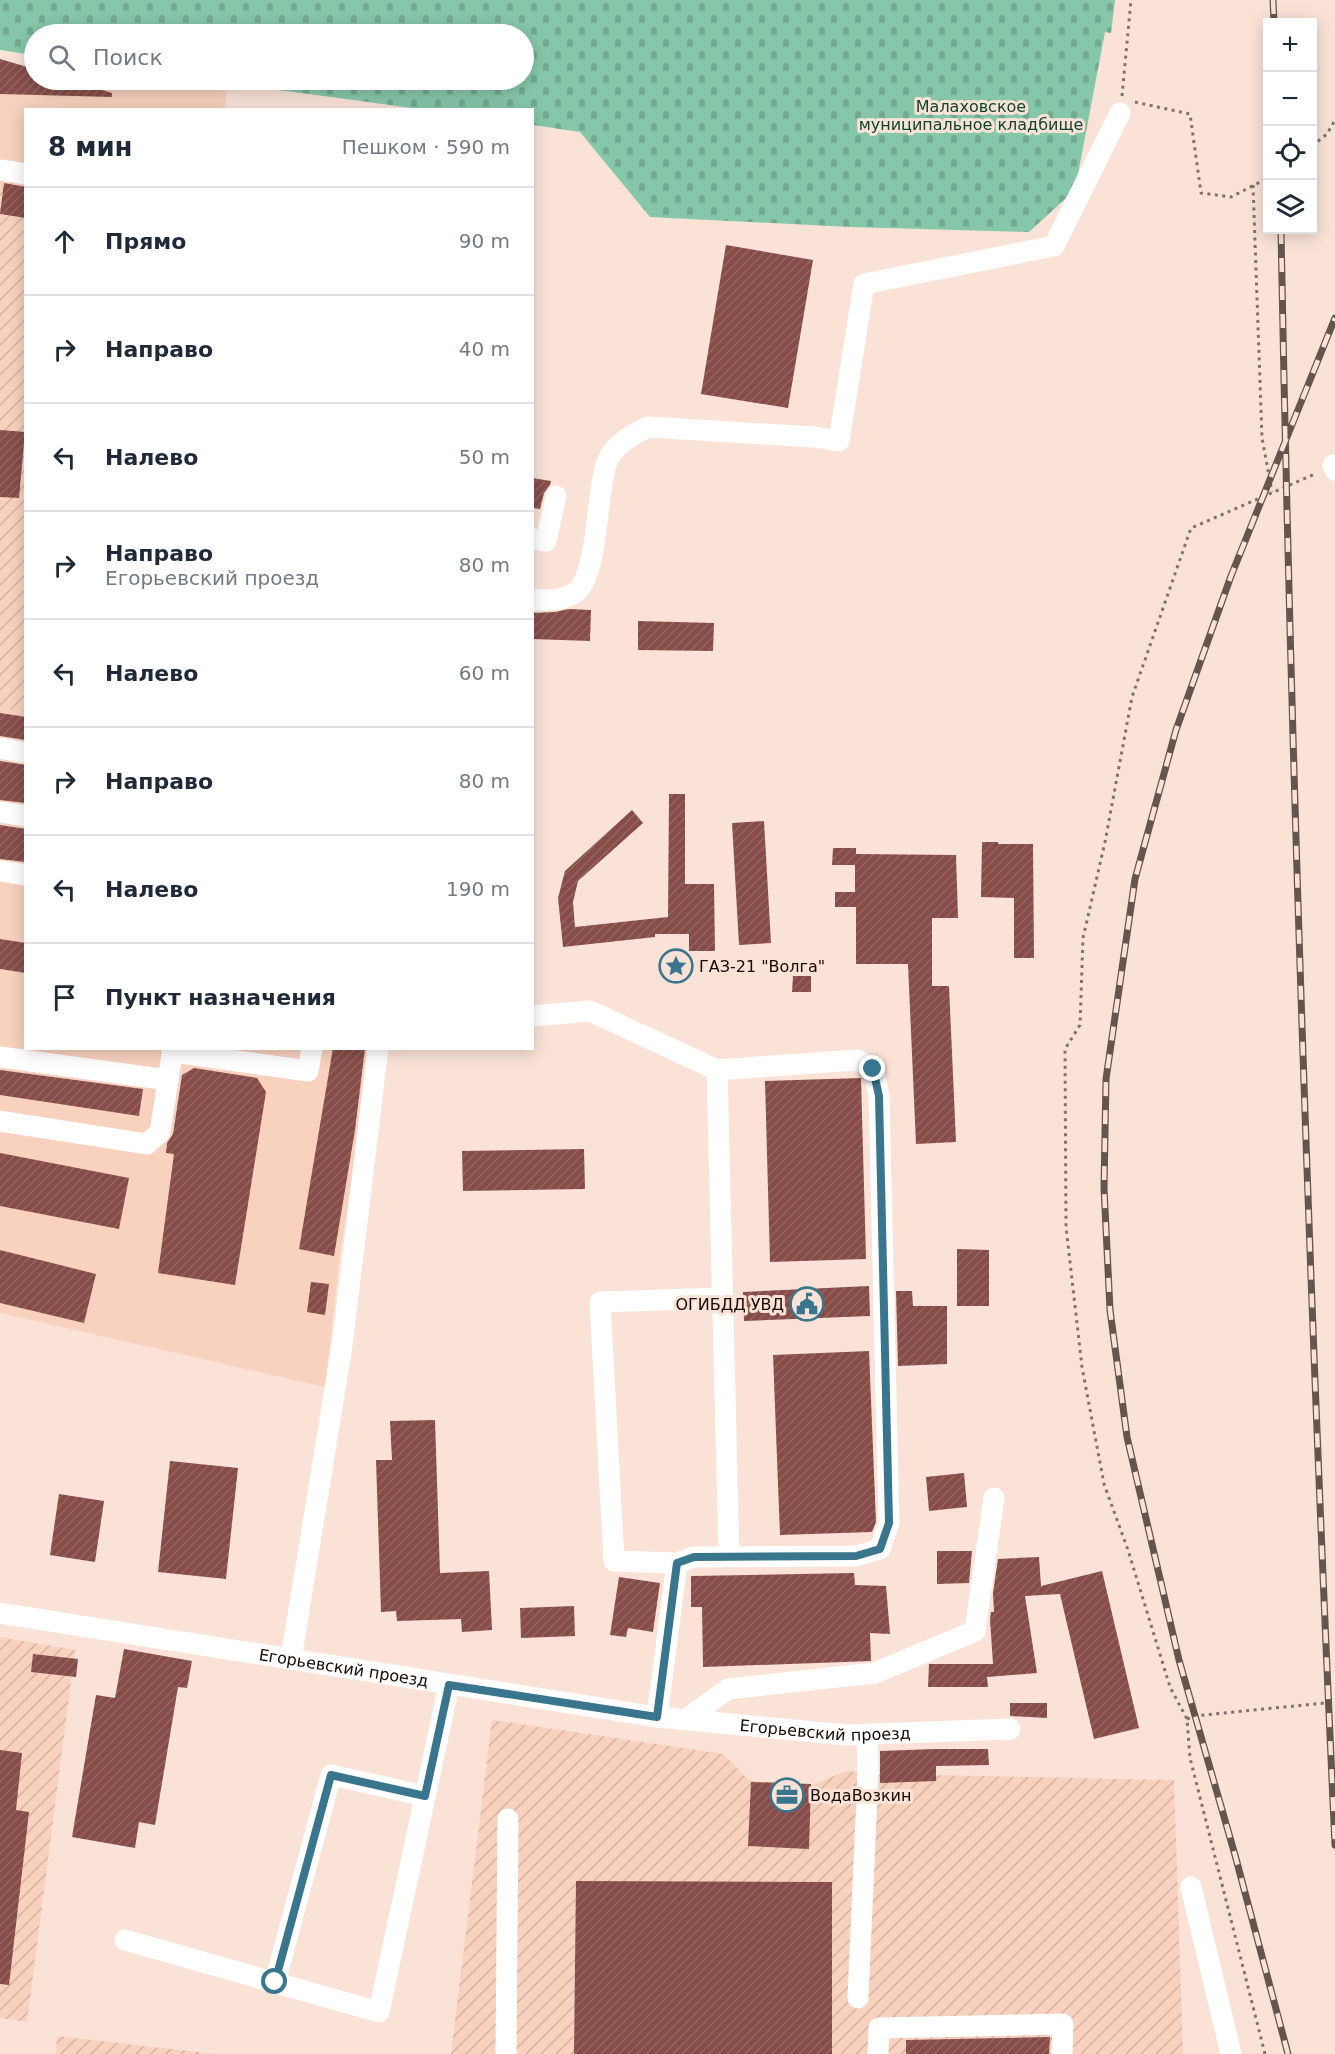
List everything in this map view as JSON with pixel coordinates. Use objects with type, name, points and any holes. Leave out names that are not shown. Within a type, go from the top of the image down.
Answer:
[{"type":"street","points":[[534,600],[554,601],[576,593],[588,574],[607,461],[624,439],[648,427],[815,437],[839,441],[864,285],[1054,246],[1121,106]]},
{"type":"street","points":[[0,170],[24,174]]},
{"type":"street","points":[[534,539],[546,541],[556,496]]},
{"type":"street","points":[[0,748],[24,753]]},
{"type":"street","points":[[0,812],[24,816]]},
{"type":"street","points":[[0,871],[24,875]]},
{"type":"street","points":[[534,1016],[590,1011],[717,1071],[856,1060],[873,1069],[879,1096],[889,1523],[880,1549],[856,1556],[694,1557],[677,1563],[614,1561],[600,1302],[722,1298]]},
{"type":"street","points":[[0,1121],[147,1144],[160,1132],[173,1050],[308,1071],[312,1050]]},
{"type":"street","points":[[291,1659],[342,1346],[376,1114],[373,1076],[378,1050]]},
{"type":"street","points":[[373,1076],[393,1050]]},
{"type":"street","points":[[0,1057],[168,1080]]},
{"type":"street","points":[[717,1071],[729,1556]]},
{"type":"street","points":[[685,1720],[728,1689],[875,1673],[975,1631],[993,1498]]},
{"type":"street","points":[[657,1717],[677,1563]]},
{"type":"street","name":"Егорьевский проезд","points":[[0,1613],[657,1717],[847,1735],[1010,1729]]},
{"type":"street","points":[[124,1940],[379,2012],[449,1685]]},
{"type":"street","points":[[858,1998],[868,1773],[867,1734]]},
{"type":"street","points":[[275,1982],[331,1775],[425,1796]]},
{"type":"street","points":[[506,2054],[508,1819]]},
{"type":"street","points":[[1191,1887],[1231,2054]]},
{"type":"street","points":[[878,2054],[879,2028],[1063,2024],[1062,2054]]},
{"type":"path","points":[[1131,0],[1121,106],[1190,114],[1201,194],[1232,197],[1264,180]]},
{"type":"path","points":[[1317,142],[1326,134],[1335,120]]},
{"type":"path","points":[[1253,185],[1262,438],[1272,492]]},
{"type":"path","points":[[1264,2054],[1258,2022],[1190,1758],[1187,1719],[1170,1688],[1128,1550],[1104,1484],[1084,1379],[1066,1227],[1065,1049],[1080,1025],[1083,938],[1105,842],[1132,698],[1191,528],[1334,467]]},
{"type":"path","points":[[1187,1719],[1194,1716],[1335,1702]]},
{"type":"shaded area","points":[[0,60],[24,65],[24,90],[226,91],[225,108],[24,108],[24,166],[0,163]]},
{"type":"shaded area","points":[[0,179],[24,183],[24,712],[0,708]]},
{"type":"shaded area","points":[[0,708],[24,712],[24,1050],[373,1050],[340,1255],[325,1387],[0,1313]]},
{"type":"shaded area","points":[[0,1637],[75,1650],[27,2022],[0,2018]]},
{"type":"shaded area","points":[[492,1720],[723,1754],[750,1781],[812,1785],[846,1771],[875,1774],[1174,1780],[1183,2054],[451,2054]]},
{"type":"shaded area","points":[[57,2036],[215,2054],[56,2054]]},
{"type":"green space","name":"Малаховское муниципальное кладбище","points":[[0,0],[1115,0],[1111,33],[1105,32],[1075,190],[1029,232],[850,227],[650,217],[580,132],[534,125],[534,108],[412,108],[279,90],[534,90],[534,24],[24,24],[24,54],[0,50]]},
{"type":"building","points":[[0,59],[24,66],[24,90],[102,90],[112,93],[112,97],[0,94]]},
{"type":"building","points":[[4,183],[24,187],[24,218],[0,214]]},
{"type":"building","points":[[726,245],[813,260],[788,408],[701,394]]},
{"type":"building","points":[[0,430],[24,432],[19,498],[0,497]]},
{"type":"building","points":[[534,478],[551,481],[544,493],[540,509],[534,508]]},
{"type":"building","points":[[569,609],[591,610],[590,641],[534,639],[534,613]]},
{"type":"building","points":[[638,621],[714,623],[713,651],[638,650]]},
{"type":"building","points":[[0,713],[24,717],[24,740],[0,736]]},
{"type":"building","points":[[0,761],[24,765],[24,803],[0,800]]},
{"type":"building","points":[[669,794],[685,794],[685,884],[714,884],[715,951],[689,951],[689,934],[655,934],[655,937],[563,947],[558,898],[565,871],[632,810],[643,823],[578,881],[573,902],[575,927],[668,917]]},
{"type":"building","points":[[764,821],[771,943],[739,945],[732,823]]},
{"type":"building","points":[[0,825],[24,829],[24,862],[0,859]]},
{"type":"building","points":[[982,842],[1033,844],[1034,958],[1014,958],[1014,898],[981,897]]},
{"type":"building","points":[[833,848],[856,848],[856,854],[956,855],[958,918],[932,918],[932,986],[949,986],[956,1142],[916,1144],[908,964],[856,964],[856,907],[835,907],[835,892],[855,892],[855,865],[832,865]]},
{"type":"building","points":[[0,939],[24,943],[24,973],[0,969]]},
{"type":"building","points":[[793,976],[811,976],[811,992],[792,992]]},
{"type":"building","points":[[333,1050],[365,1050],[355,1130],[334,1256],[299,1249]]},
{"type":"building","points":[[194,1068],[257,1078],[266,1092],[235,1285],[158,1273],[174,1154],[166,1153],[167,1143],[173,1134],[182,1075]]},
{"type":"building","points":[[0,1070],[143,1089],[139,1116],[0,1095]]},
{"type":"building","points":[[861,1078],[866,1259],[770,1262],[765,1081]]},
{"type":"building","points":[[584,1149],[585,1189],[463,1191],[462,1151]]},
{"type":"building","points":[[0,1153],[129,1178],[119,1229],[0,1206]]},
{"type":"building","points":[[957,1249],[989,1250],[989,1306],[957,1306]]},
{"type":"building","points":[[0,1250],[96,1274],[84,1323],[0,1303]]},
{"type":"building","points":[[311,1282],[329,1284],[325,1315],[307,1312]]},
{"type":"building","name":"ОГИБДД УВД","points":[[869,1286],[870,1316],[744,1321],[743,1292]]},
{"type":"building","points":[[896,1291],[912,1291],[913,1306],[947,1306],[947,1364],[898,1366]]},
{"type":"building","points":[[869,1351],[876,1522],[872,1532],[780,1535],[773,1355]]},
{"type":"building","points":[[435,1420],[440,1573],[489,1571],[492,1630],[462,1632],[461,1619],[397,1621],[396,1611],[381,1612],[376,1460],[392,1460],[390,1421]]},
{"type":"building","points":[[170,1461],[238,1468],[226,1579],[158,1572]]},
{"type":"building","points":[[964,1473],[967,1507],[929,1511],[926,1477]]},
{"type":"building","points":[[59,1494],[104,1501],[95,1562],[50,1555]]},
{"type":"building","points":[[937,1551],[972,1551],[969,1583],[937,1584]]},
{"type":"building","points":[[1039,1557],[1041,1586],[1102,1571],[1139,1728],[1094,1739],[1060,1594],[1025,1596],[1037,1673],[987,1677],[988,1687],[928,1687],[929,1664],[993,1664],[990,1619],[991,1612],[994,1612],[993,1593],[998,1559]]},
{"type":"building","points":[[854,1573],[855,1585],[886,1586],[890,1634],[870,1633],[871,1661],[703,1667],[702,1607],[691,1607],[691,1576]]},
{"type":"building","points":[[619,1577],[660,1583],[653,1632],[628,1628],[626,1637],[610,1635]]},
{"type":"building","points":[[574,1606],[575,1636],[521,1638],[520,1608]]},
{"type":"building","points":[[124,1649],[192,1661],[187,1688],[178,1687],[155,1825],[139,1822],[135,1848],[72,1837],[96,1695],[115,1698]]},
{"type":"building","points":[[33,1654],[78,1659],[76,1677],[31,1672]]},
{"type":"building","points":[[1010,1703],[1047,1703],[1047,1718],[1010,1716]]},
{"type":"building","points":[[988,1749],[989,1765],[936,1766],[936,1781],[880,1783],[880,1751]]},
{"type":"building","points":[[0,1750],[22,1753],[16,1810],[29,1812],[9,1985],[0,1984]]},
{"type":"building","points":[[751,1782],[811,1784],[809,1849],[748,1846]]},
{"type":"building","points":[[576,1881],[832,1882],[832,2054],[574,2054]]},
{"type":"building","points":[[1050,2037],[1049,2054],[906,2054],[906,2040]]},
{"type":"railway","points":[[1273,0],[1274,18]]},
{"type":"railway","points":[[1281,234],[1302,1038],[1335,1845]]},
{"type":"railway","points":[[1288,2054],[1235,1855],[1179,1660],[1127,1437],[1110,1310],[1104,1188],[1106,1079],[1135,879],[1176,730],[1231,576],[1335,318]]},
{"type":"place","name":"ГАЗ-21 \"Волга\"","points":[[676,966]]},
{"type":"place","name":"ОГИБДД УВД","points":[[807,1304]]},
{"type":"place","name":"ВодаВозкин","points":[[787,1795]]},
{"type":"route","points":[[275,1982],[331,1775],[425,1796],[449,1685],[657,1717],[677,1563],[694,1557],[856,1556],[880,1549],[889,1523],[879,1096],[873,1069]]}]
